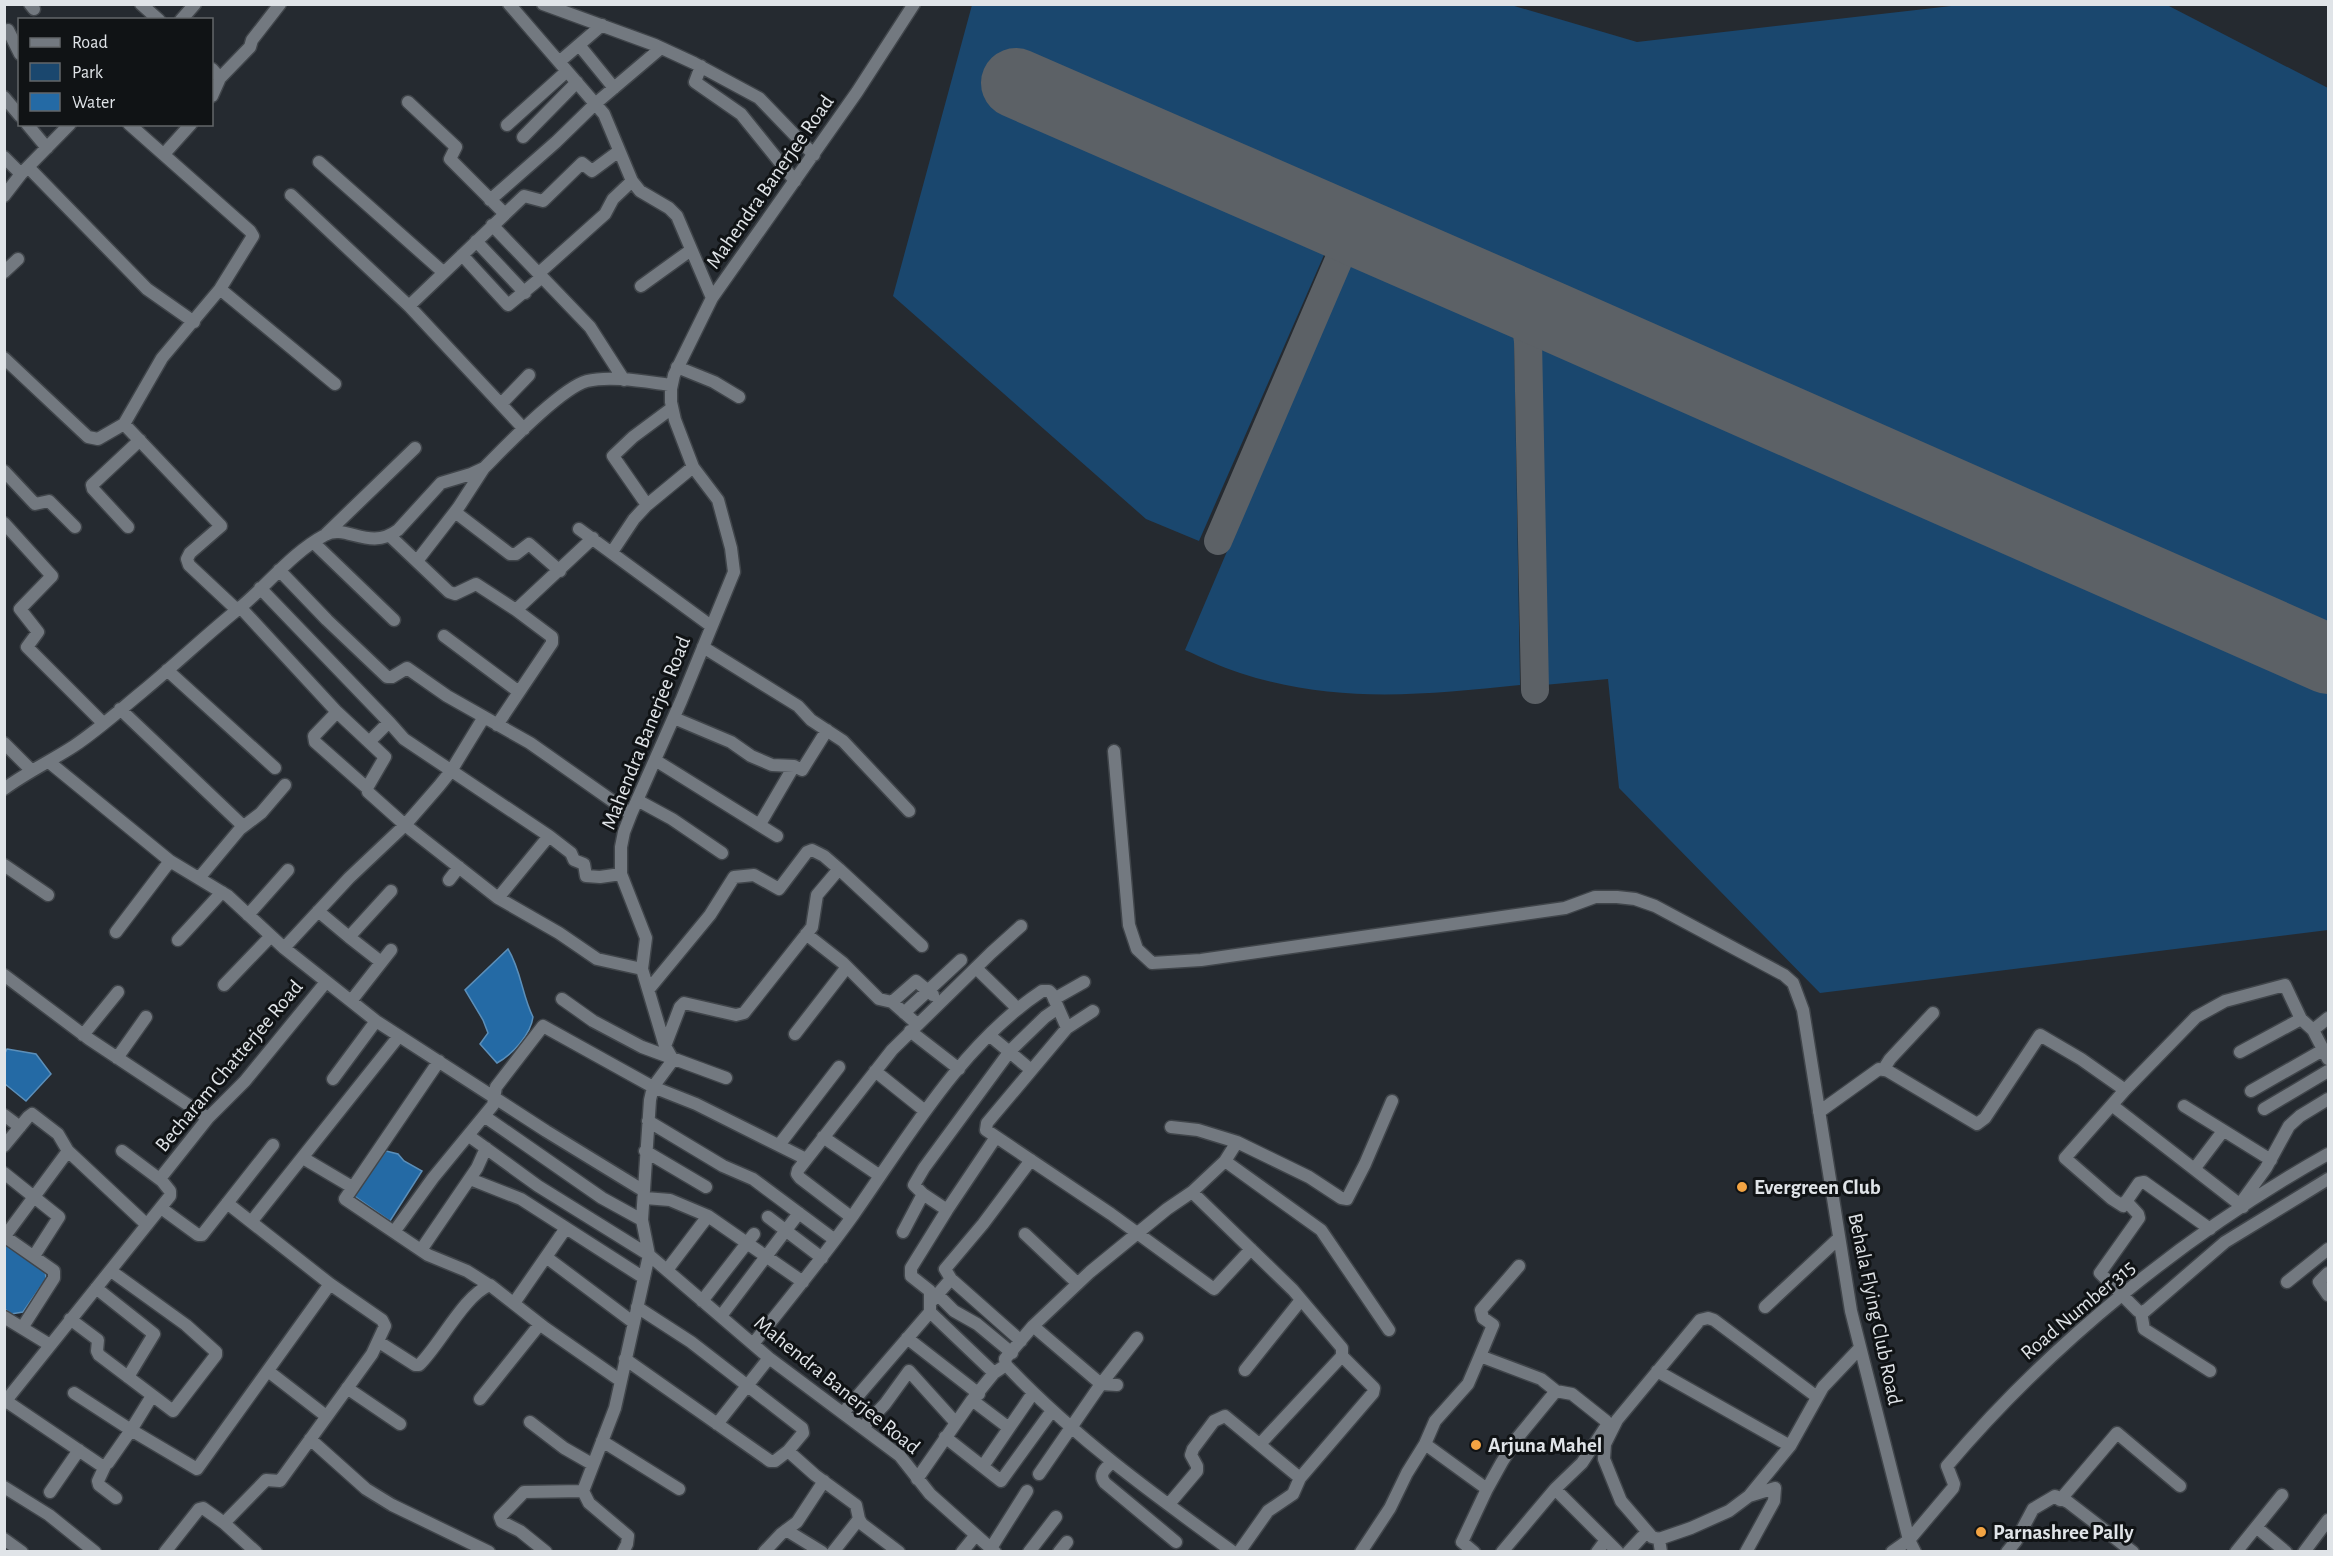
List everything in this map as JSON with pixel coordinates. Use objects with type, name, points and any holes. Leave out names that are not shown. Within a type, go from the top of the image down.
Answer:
[{"type":"street","points":[[141,4],[156,18]]},
{"type":"street","points":[[183,18],[195,4]]},
{"type":"street","points":[[213,90],[216,74],[250,47],[252,40],[280,4]]},
{"type":"street","points":[[509,4],[608,121],[632,181],[648,197],[674,212],[712,298]]},
{"type":"street","points":[[543,4],[661,48],[700,66],[766,103],[814,155]]},
{"type":"street","name":"Mahendra Banerjee Road","points":[[671,387],[677,367],[712,298],[814,155],[914,4]]},
{"type":"street","points":[[507,125],[563,66],[579,45],[602,25]]},
{"type":"street","points":[[4,32],[8,30],[18,49]]},
{"type":"street","points":[[579,45],[614,88]]},
{"type":"street","points":[[490,200],[595,104],[661,48]]},
{"type":"street","points":[[700,66],[695,82],[741,114],[795,181]]},
{"type":"street","points":[[523,137],[577,82]]},
{"type":"street","points":[[4,97],[18,114]]},
{"type":"street","points":[[408,102],[456,147],[450,159],[504,213]]},
{"type":"street","points":[[29,126],[47,148]]},
{"type":"street","points":[[4,196],[68,126]]},
{"type":"street","points":[[4,358],[88,437],[98,439],[124,424],[162,358],[220,289],[253,236],[131,126]]},
{"type":"street","points":[[164,154],[189,126]]},
{"type":"street","points":[[410,306],[504,213],[526,195],[543,201],[582,163],[592,171],[619,151]]},
{"type":"street","points":[[4,157],[25,171],[147,289],[194,322]]},
{"type":"street","points":[[319,162],[443,273]]},
{"type":"street","points":[[462,255],[508,305],[525,293],[540,275],[605,214],[613,200],[632,181]]},
{"type":"street","points":[[291,195],[410,306],[524,429]]},
{"type":"street","points":[[492,225],[592,329],[624,380]]},
{"type":"street","points":[[476,241],[525,293]]},
{"type":"street","points":[[641,286],[691,250]]},
{"type":"street","points":[[4,272],[18,259]]},
{"type":"street","points":[[220,289],[335,384]]},
{"type":"street","points":[[677,367],[714,382],[739,397]]},
{"type":"street","points":[[501,404],[530,375]]},
{"type":"street","points":[[417,561],[456,512],[484,468],[567,392],[582,383],[594,380],[624,380],[671,387],[672,408],[693,467],[647,505],[634,519],[612,552]]},
{"type":"street","points":[[647,505],[613,456],[633,437],[672,408]]},
{"type":"street","points":[[124,424],[221,526],[190,553],[187,560],[189,565],[238,608],[337,712],[385,758],[367,788]]},
{"type":"street","points":[[128,527],[93,489],[93,485],[140,440]]},
{"type":"street","points":[[4,789],[31,770],[49,762],[120,709],[279,570],[326,534],[415,448]]},
{"type":"street","name":"Mahendra Banerjee Road","points":[[673,1060],[664,1046],[642,969],[646,938],[621,874],[621,847],[631,814],[674,718],[734,572],[728,536],[718,500],[693,467]]},
{"type":"street","points":[[326,534],[340,533],[372,539],[390,536],[441,483],[484,468]]},
{"type":"street","points":[[4,471],[35,504],[49,501],[75,527]]},
{"type":"street","points":[[456,512],[510,554],[516,554],[529,544],[560,571]]},
{"type":"street","points":[[4,523],[52,576],[20,609],[38,632],[27,647],[103,723]]},
{"type":"street","points":[[579,529],[711,626]]},
{"type":"street","points":[[390,536],[452,594],[476,584],[516,610],[553,640],[497,725]]},
{"type":"street","points":[[516,610],[593,538]]},
{"type":"street","points":[[314,543],[394,620]]},
{"type":"street","points":[[279,570],[387,677],[392,677],[407,668],[549,755],[631,814]]},
{"type":"street","points":[[260,588],[404,739],[549,836],[571,853],[574,860],[584,864],[586,876],[621,874]]},
{"type":"street","points":[[444,636],[519,692]]},
{"type":"street","points":[[703,647],[798,706],[808,717],[843,741],[909,811]]},
{"type":"street","points":[[167,670],[275,768]]},
{"type":"street","points":[[120,709],[241,824],[240,829]]},
{"type":"street","points":[[337,712],[314,736],[315,742],[405,825],[498,898],[559,933],[597,959],[642,969]]},
{"type":"street","name":"Becharam Chatterjee Road","points":[[161,1208],[170,1193],[162,1181],[162,1176],[208,1118],[245,1081],[329,984],[279,942],[318,911],[405,825],[451,771],[482,716]]},
{"type":"street","points":[[674,718],[731,742],[751,756],[772,765],[794,766],[802,771],[827,730]]},
{"type":"street","points":[[369,742],[389,722]]},
{"type":"street","points":[[4,743],[31,770]]},
{"type":"street","name":"Behala Flying Club Road","points":[[1114,752],[1129,925],[1137,949],[1152,963],[1200,960],[1565,908],[1594,897],[1617,897],[1635,899],[1654,906],[1774,969],[1793,983],[1803,1010],[1839,1238],[1860,1348],[1909,1540],[1915,1551]]},
{"type":"street","points":[[655,760],[777,836]]},
{"type":"street","points":[[49,762],[170,861],[222,892],[279,942],[224,985]]},
{"type":"street","points":[[760,824],[794,766]]},
{"type":"street","points":[[199,878],[240,829],[261,813],[285,785]]},
{"type":"street","points":[[637,800],[672,819],[722,853]]},
{"type":"street","points":[[498,898],[549,836]]},
{"type":"street","points":[[649,988],[710,915],[734,877],[754,875],[779,889],[807,852],[812,850],[824,856],[839,869],[922,946]]},
{"type":"street","points":[[116,932],[170,861]]},
{"type":"street","points":[[4,865],[48,895]]},
{"type":"street","points":[[449,880],[459,867]]},
{"type":"street","points":[[664,1046],[680,1006],[684,1003],[736,1015],[744,1012],[806,934],[814,919],[817,894],[839,869]]},
{"type":"street","points":[[248,915],[288,870]]},
{"type":"street","points":[[350,937],[392,891]]},
{"type":"street","points":[[178,940],[222,892]]},
{"type":"street","points":[[318,911],[381,962]]},
{"type":"street","points":[[851,1217],[800,1178],[797,1174],[798,1170],[874,1071],[940,1002],[1021,926]]},
{"type":"street","points":[[806,934],[847,967],[879,999],[892,1002],[904,1013],[914,1028],[959,1069]]},
{"type":"street","points":[[351,1000],[391,950]]},
{"type":"street","points":[[904,1013],[961,960]]},
{"type":"street","points":[[795,1034],[847,967]]},
{"type":"street","points":[[976,968],[1018,1008]]},
{"type":"street","points":[[4,975],[83,1035],[208,1118]]},
{"type":"street","points":[[892,1002],[916,981],[940,1002]]},
{"type":"street","points":[[947,1210],[915,1189],[915,1181],[1010,1052],[1056,1004],[1084,982]]},
{"type":"street","points":[[329,984],[376,1021],[645,1194],[670,1200],[708,1216],[750,1239],[766,1258],[803,1282]]},
{"type":"street","points":[[2210,1371],[2144,1329],[2139,1311],[2100,1273],[2139,1218],[2138,1214],[2126,1201],[2112,1199],[2065,1158],[2125,1090],[2196,1017],[2224,1001],[2285,985],[2301,1019],[2313,1030],[2326,1055],[2251,1091]]},
{"type":"street","points":[[753,1344],[822,1258],[926,1111],[989,1035],[1018,1008],[1042,991],[1049,991],[1067,1028]]},
{"type":"street","points":[[83,1035],[118,992]]},
{"type":"street","points":[[562,999],[593,1021],[623,1038],[673,1060],[683,1061],[726,1078]]},
{"type":"street","points":[[1093,1011],[1067,1028],[1030,1069],[985,1126],[989,1133],[1166,1252],[1214,1289],[1251,1249]]},
{"type":"street","points":[[1883,1070],[1890,1059],[1933,1013]]},
{"type":"street","points":[[117,1058],[146,1017]]},
{"type":"street","points":[[2313,1030],[2328,1018]]},
{"type":"street","points":[[2240,1053],[2301,1019]]},
{"type":"street","points":[[333,1079],[376,1021]]},
{"type":"street","points":[[394,1232],[429,1183],[493,1105],[496,1087],[543,1026],[652,1087],[696,1104],[806,1159]]},
{"type":"street","points":[[989,1035],[1030,1069]]},
{"type":"street","points":[[1819,1112],[1879,1070],[1883,1070],[1977,1124],[1985,1118],[2040,1035],[2081,1059],[2125,1090]]},
{"type":"street","points":[[251,1222],[399,1036]]},
{"type":"street","points":[[623,1551],[628,1536],[589,1503],[583,1491],[615,1408],[649,1255],[642,1220],[645,1194],[645,1151],[652,1087],[673,1060]]},
{"type":"street","points":[[439,1061],[346,1196],[347,1201],[439,1261],[467,1270],[489,1284],[540,1324],[621,1381]]},
{"type":"street","points":[[778,1145],[839,1067]]},
{"type":"street","points":[[874,1071],[926,1111]]},
{"type":"street","points":[[2264,1109],[2328,1071]]},
{"type":"street","points":[[2113,1106],[2242,1205],[2294,1121],[2328,1099]]},
{"type":"street","points":[[1171,1127],[1198,1130],[1237,1142],[1309,1177],[1343,1200],[1350,1196],[1392,1101]]},
{"type":"street","points":[[2184,1106],[2271,1160]]},
{"type":"street","points":[[4,1146],[32,1114],[36,1116],[58,1134],[68,1151],[147,1225]]},
{"type":"street","points":[[4,1115],[20,1127]]},
{"type":"street","points":[[484,1116],[602,1198],[642,1220]]},
{"type":"street","points":[[648,1121],[723,1166],[753,1179],[835,1240]]},
{"type":"street","points":[[2195,1168],[2223,1131]]},
{"type":"street","name":"Mahendra Banerjee Road","points":[[469,1136],[538,1186],[649,1255],[769,1358],[900,1456],[917,1479],[949,1513],[993,1550]]},
{"type":"street","points":[[823,1137],[880,1176]]},
{"type":"street","points":[[994,1373],[932,1303],[930,1291],[915,1280],[910,1272],[947,1210],[996,1137]]},
{"type":"street","points":[[1233,1551],[1071,1429],[1051,1412],[1006,1365],[1005,1359],[1033,1326],[1077,1283],[1167,1209],[1192,1192],[1225,1161],[1237,1142]]},
{"type":"street","points":[[105,1466],[5,1402],[161,1208],[200,1236],[204,1234],[273,1145]]},
{"type":"street","points":[[421,1250],[480,1164],[486,1148]]},
{"type":"street","points":[[22,1328],[55,1274],[53,1269],[5,1236],[32,1196],[68,1151]]},
{"type":"street","points":[[122,1151],[162,1181]]},
{"type":"street","points":[[645,1151],[706,1187]]},
{"type":"street","name":"Road Number 315","points":[[1909,1540],[1953,1488],[1954,1484],[1947,1468],[1953,1459],[2028,1377],[2242,1205],[2328,1154]]},
{"type":"street","points":[[303,1158],[352,1187]]},
{"type":"street","points":[[1021,1341],[945,1273],[947,1265],[983,1224],[1031,1160]]},
{"type":"street","points":[[1225,1161],[1321,1230],[1389,1330]]},
{"type":"street","points":[[4,1173],[59,1217],[34,1256]]},
{"type":"street","points":[[470,1179],[517,1197],[644,1278]]},
{"type":"street","points":[[2139,1311],[2146,1311],[2225,1242],[2328,1179]]},
{"type":"street","points":[[2126,1201],[2139,1183],[2144,1182],[2210,1229]]},
{"type":"street","points":[[1192,1192],[1301,1300],[1342,1348],[1342,1356],[1260,1444]]},
{"type":"street","points":[[903,1232],[923,1194]]},
{"type":"street","points":[[224,1522],[266,1480],[280,1481],[379,1342],[385,1326],[384,1321],[330,1284],[227,1203]]},
{"type":"street","points":[[721,1316],[799,1213]]},
{"type":"street","points":[[667,1270],[708,1216]]},
{"type":"street","points":[[768,1217],[822,1258]]},
{"type":"street","points":[[514,1303],[566,1228]]},
{"type":"street","points":[[1025,1234],[1077,1283]]},
{"type":"street","points":[[1764,1307],[1839,1238]]},
{"type":"street","points":[[702,1301],[750,1239]]},
{"type":"street","points":[[2287,1282],[2328,1249]]},
{"type":"street","points":[[546,1257],[634,1323]]},
{"type":"street","points":[[1361,1551],[1390,1508],[1435,1421],[1468,1384],[1492,1325],[1483,1318],[1481,1310],[1519,1266]]},
{"type":"street","points":[[70,1319],[97,1338],[99,1355],[173,1411],[216,1352],[186,1325],[111,1271]]},
{"type":"street","points":[[2328,1273],[2319,1282],[2328,1294]]},
{"type":"street","points":[[843,1413],[907,1338],[951,1279]]},
{"type":"street","points":[[74,1393],[197,1469],[330,1284]]},
{"type":"street","points":[[379,1342],[415,1365],[419,1365],[459,1315],[489,1284]]},
{"type":"street","points":[[96,1288],[154,1334],[154,1338],[128,1377]]},
{"type":"street","points":[[1245,1370],[1301,1300]]},
{"type":"street","points":[[932,1303],[954,1311],[977,1324],[1012,1353]]},
{"type":"street","points":[[625,1359],[770,1461],[775,1461],[788,1451],[804,1430],[680,1334],[637,1307]]},
{"type":"street","points":[[1817,1397],[1714,1320],[1708,1318],[1700,1320],[1617,1420],[1605,1444],[1604,1459],[1621,1501],[1660,1545],[1729,1511],[1749,1496],[1790,1446],[1817,1397],[1831,1378],[1860,1348]]},
{"type":"street","points":[[6,1321],[50,1345]]},
{"type":"street","points":[[480,1399],[540,1324]]},
{"type":"street","points":[[1033,1326],[1101,1384],[1117,1385]]},
{"type":"street","points":[[907,1338],[1009,1428]]},
{"type":"street","points":[[1039,1474],[1101,1384],[1137,1338]]},
{"type":"street","points":[[1239,1551],[1268,1511],[1293,1494],[1300,1478],[1374,1390],[1342,1356]]},
{"type":"street","points":[[1480,1356],[1541,1379],[1556,1391],[1572,1394],[1600,1416],[1607,1425],[1582,1463],[1555,1489],[1500,1551],[1492,1551]]},
{"type":"street","points":[[717,1424],[769,1358]]},
{"type":"street","points":[[917,1479],[945,1437],[994,1373],[1006,1365]]},
{"type":"street","points":[[268,1371],[326,1416]]},
{"type":"street","points":[[862,1427],[885,1404],[909,1371],[956,1423]]},
{"type":"street","points":[[1657,1371],[1790,1446]]},
{"type":"street","points":[[347,1388],[400,1424]]},
{"type":"street","points":[[1474,1551],[1462,1542],[1487,1489],[1518,1437],[1556,1391]]},
{"type":"street","points":[[984,1466],[1033,1393]]},
{"type":"street","points":[[116,1498],[99,1485],[98,1481],[105,1466],[152,1396]]},
{"type":"street","points":[[945,1437],[1001,1481],[1051,1412]]},
{"type":"street","points":[[1169,1504],[1197,1471],[1191,1455],[1192,1449],[1215,1421],[1225,1416],[1300,1478]]},
{"type":"street","points":[[530,1422],[564,1448],[592,1464]]},
{"type":"street","points":[[2060,1500],[2117,1433],[2180,1486]]},
{"type":"street","points":[[310,1439],[366,1489],[489,1551]]},
{"type":"street","points":[[602,1441],[679,1489]]},
{"type":"street","points":[[1425,1444],[1487,1489]]},
{"type":"street","points":[[50,1492],[79,1450]]},
{"type":"street","points":[[788,1451],[856,1505],[862,1524],[899,1551]]},
{"type":"street","points":[[1112,1462],[1102,1473],[1101,1478],[1176,1542]]},
{"type":"street","points":[[764,1551],[799,1519],[824,1481]]},
{"type":"street","points":[[4,1487],[49,1515],[95,1551]]},
{"type":"street","points":[[1746,1551],[1774,1501],[1775,1488],[1749,1496]]},
{"type":"street","points":[[1555,1489],[1618,1551]]},
{"type":"street","points":[[546,1551],[520,1531],[502,1521],[500,1517],[524,1492],[583,1491]]},
{"type":"street","points":[[993,1550],[1027,1491]]},
{"type":"street","points":[[2236,1551],[2282,1495]]},
{"type":"street","points":[[2007,1551],[2016,1541],[2033,1509],[2055,1497],[2068,1502],[2132,1551]]},
{"type":"street","points":[[165,1551],[201,1508],[224,1522],[256,1551]]},
{"type":"street","points":[[1029,1551],[1056,1517]]},
{"type":"street","points":[[839,1549],[859,1520]]},
{"type":"street","points":[[2304,1551],[2328,1520]]},
{"type":"street","points":[[2256,1527],[2286,1551]]},
{"type":"street","points":[[786,1530],[822,1551]]},
{"type":"street","points":[[962,1551],[975,1536]]},
{"type":"street","points":[[1628,1551],[1642,1537]]},
{"type":"street","points":[[4,1539],[22,1551]]},
{"type":"street","points":[[1597,1551],[1606,1540]]},
{"type":"street","points":[[1892,1551],[1909,1540]]},
{"type":"green space","points":[[972,5],[1511,5],[1637,42],[1960,5],[2167,5],[2328,88],[2328,634],[1021,68],[1003,109],[1327,248],[1199,541],[1146,519],[893,296]]},
{"type":"green space","points":[[1352,258],[1514,329],[1520,685],[1414,694],[1345,693],[1275,683],[1233,671],[1185,650]]},
{"type":"green space","points":[[1541,341],[2328,684],[2328,930],[1820,993],[1619,788],[1608,679],[1544,685]]},
{"type":"water","points":[[508,949],[516,965],[533,1017],[529,1030],[520,1043],[509,1055],[497,1063],[480,1044],[488,1033],[465,990]]},
{"type":"water","points":[[7,1049],[36,1054],[51,1074],[26,1101],[5,1084]]},
{"type":"water","points":[[386,1151],[398,1154],[404,1161],[422,1171],[390,1221],[353,1195]]},
{"type":"water","points":[[4,1241],[45,1269],[46,1279],[23,1312],[11,1314],[5,1309]]},
{"type":"taxiway","points":[[1218,541],[1352,229]]},
{"type":"taxiway","points":[[1507,297],[1526,328],[1528,341]]},
{"type":"taxiway","points":[[1535,690],[1528,341],[1530,335],[1553,317]]},
{"type":"runway","points":[[1016,83],[2328,659]]},
{"type":"place","name":"Evergreen Club","points":[[1742,1187]]},
{"type":"place","name":"Arjuna Mahel","points":[[1476,1445]]},
{"type":"place","name":"Parnashree Pally","points":[[1981,1532]]}]
